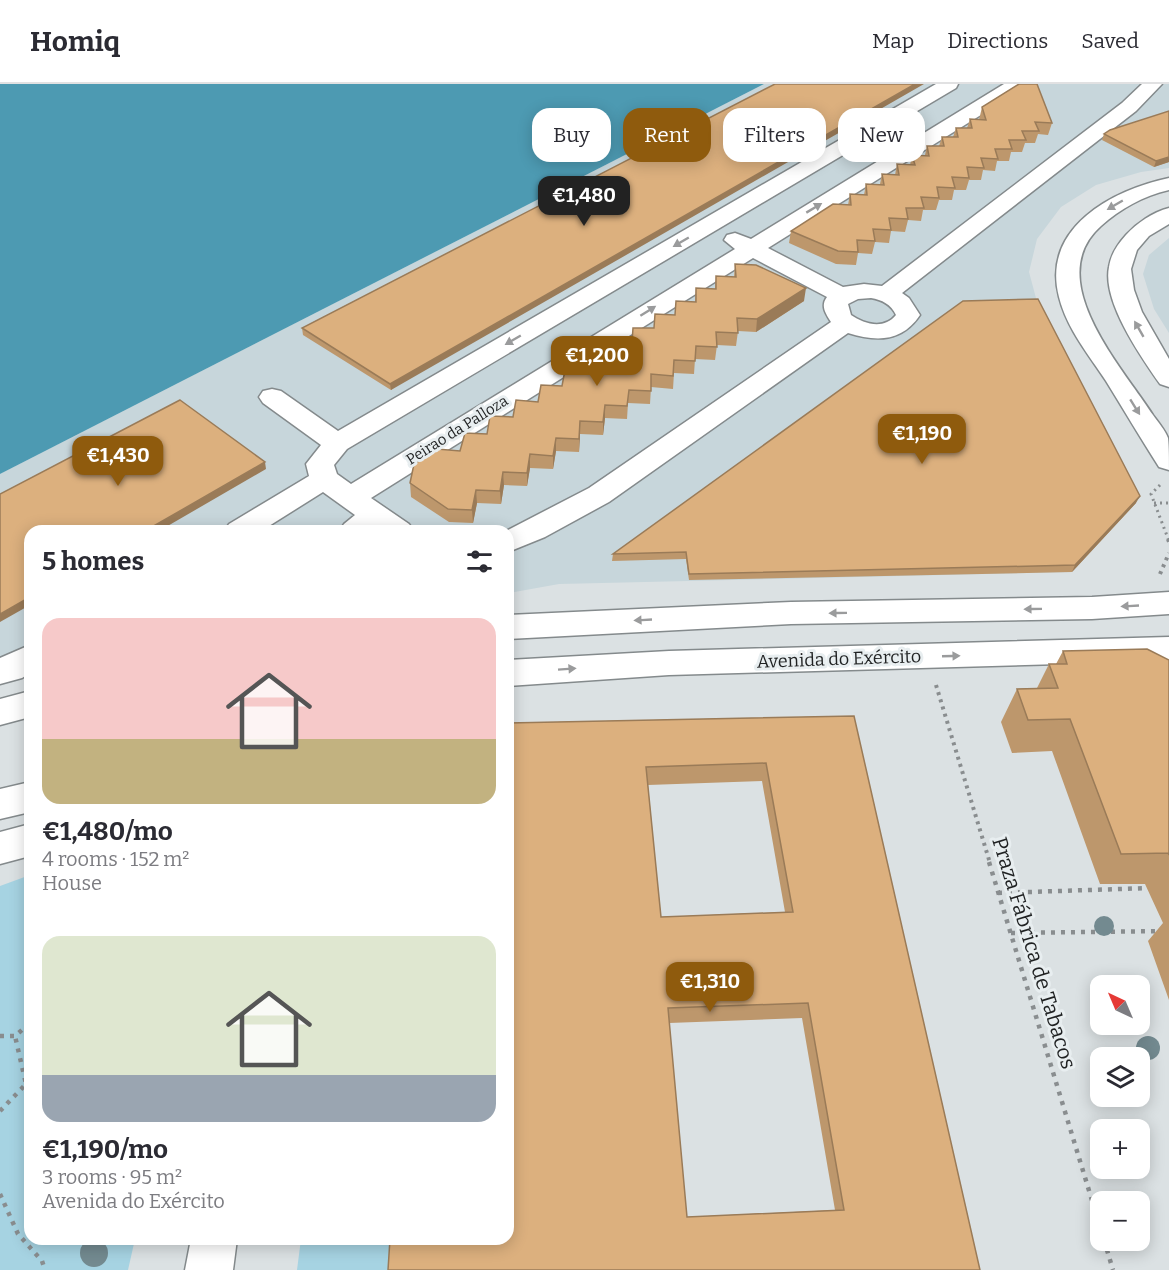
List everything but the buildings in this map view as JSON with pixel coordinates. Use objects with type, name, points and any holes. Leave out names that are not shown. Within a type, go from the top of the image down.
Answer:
[{"type":"main road","points":[[375,525],[350,498],[324,479],[320,464],[337,443],[949,84]]},
{"type":"main road","name":"Peirao da Palloza","points":[[350,498],[749,248],[1017,84]]},
{"type":"main road","points":[[886,294],[1128,107],[1153,84]]},
{"type":"main road","points":[[1166,472],[1081,323],[1070,294],[1067,269],[1072,247],[1083,230],[1106,210],[1132,195],[1169,184]]},
{"type":"main road","points":[[1169,215],[1149,224],[1133,239],[1122,256],[1118,277],[1124,300],[1169,379]]},
{"type":"main road","points":[[712,224],[749,248],[842,296]]},
{"type":"main road","points":[[864,291],[886,294],[899,300],[905,307],[908,315],[903,324],[883,332],[869,331],[845,324],[836,315],[834,308],[836,301],[842,296],[864,291]]},
{"type":"main road","points":[[514,539],[599,495],[845,324]]},
{"type":"main road","points":[[272,397],[337,443]]},
{"type":"main road","points":[[249,525],[324,479]]},
{"type":"main road","points":[[514,628],[791,614],[1092,608],[1169,603]]},
{"type":"main road","name":"Avenida do Exército","points":[[514,673],[669,663],[1169,649]]},
{"type":"main road","points":[[0,671],[10,669],[24,661]]},
{"type":"main road","points":[[0,712],[24,706]]},
{"type":"main road","points":[[0,804],[24,798]]},
{"type":"main road","points":[[0,848],[24,842]]},
{"type":"main road","points":[[209,1270],[213,1245]]},
{"type":"path","points":[[1166,472],[1151,495],[1169,542]]},
{"type":"path","points":[[1154,503],[1169,503]]},
{"type":"path","name":"Praza Fábrica de Tabacos","points":[[936,685],[1090,1194]]},
{"type":"path","points":[[998,893],[1158,888]]},
{"type":"path","points":[[1011,933],[1169,931]]},
{"type":"path","points":[[0,1036],[15,1036],[24,1028]]},
{"type":"path","points":[[15,1036],[24,1075]]},
{"type":"path","points":[[0,1111],[24,1086]]},
{"type":"path","points":[[0,1194],[18,1234],[24,1241]]},
{"type":"path","points":[[27,1245],[42,1262],[45,1270]]},
{"type":"path","points":[[1107,1251],[1113,1270]]},
{"type":"shaded area","points":[[0,84],[764,84],[711,111],[711,108],[623,108],[623,156],[0,474]]},
{"type":"shaded area","points":[[764,84],[1169,84],[1169,168],[1141,172],[1096,185],[1061,207],[1037,239],[1029,272],[1040,313],[1136,503],[1072,572],[559,584],[514,592],[514,525],[24,525],[24,674],[0,678],[0,474],[623,156],[623,162],[711,162],[711,111]]},
{"type":"shaded area","points":[[1169,238],[1169,333],[1154,309],[1143,274],[1149,255]]},
{"type":"shaded area","points":[[24,877],[24,1245],[134,1245],[128,1270],[0,1270],[0,886]]},
{"type":"shaded area","points":[[300,1245],[396,1245],[394,1270],[297,1270]]}]
